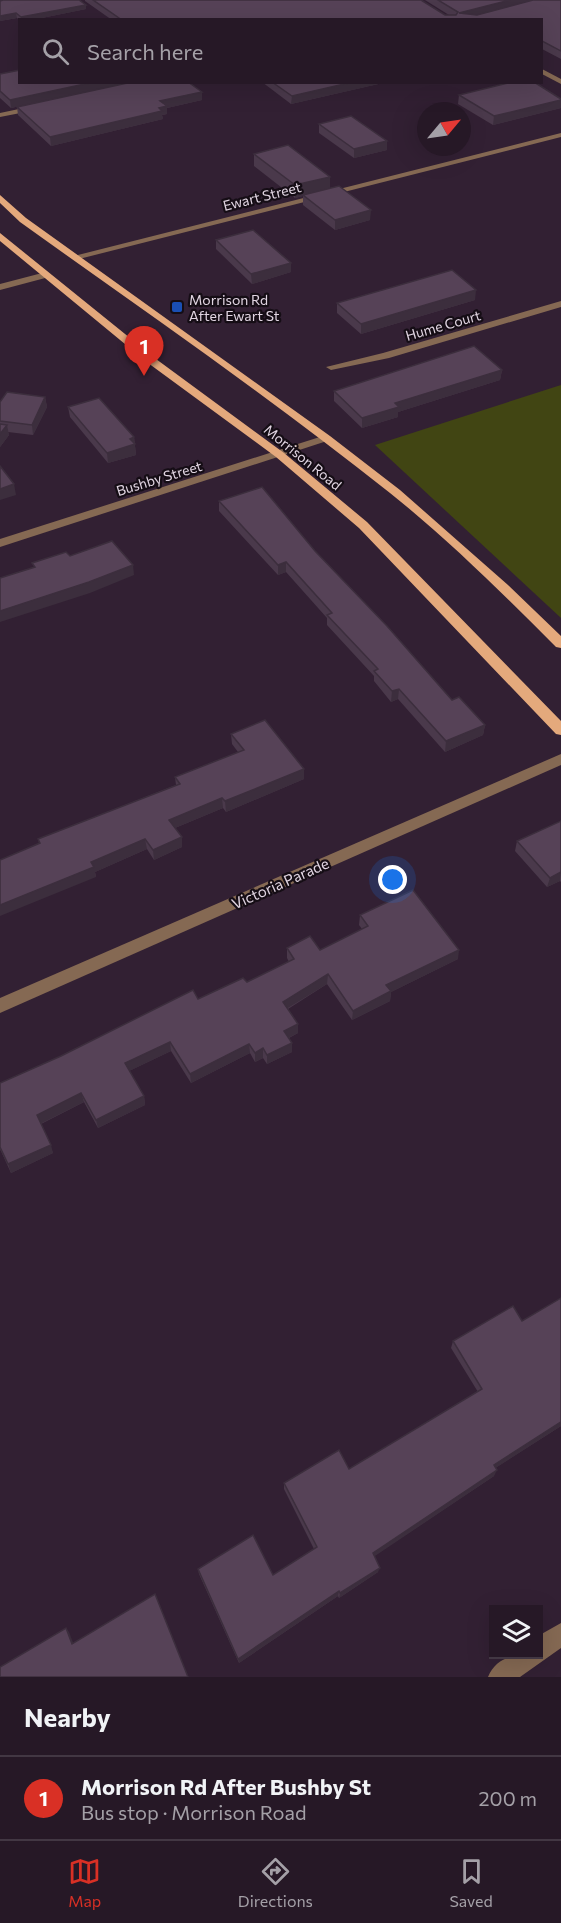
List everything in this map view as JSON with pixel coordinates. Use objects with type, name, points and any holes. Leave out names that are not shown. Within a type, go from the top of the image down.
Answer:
[{"type":"main road","name":"Morrison Road","points":[[0,198],[23,219],[326,438],[405,500],[504,588],[561,644]]},
{"type":"main road","name":"Morrison Road","points":[[0,236],[152,361],[279,455],[363,525],[561,730]]},
{"type":"street","points":[[543,71],[561,82]]},
{"type":"street","points":[[0,115],[45,106]]},
{"type":"street","name":"Ewart Street","points":[[75,257],[561,135]]},
{"type":"street","points":[[0,286],[46,274]]},
{"type":"street","name":"Hume Court","points":[[331,367],[386,356],[561,304]]},
{"type":"street","name":"Bushby Street","points":[[0,543],[326,438]]},
{"type":"street","name":"Victoria Parade","points":[[0,1006],[561,759]]},
{"type":"street","points":[[543,1647],[561,1634]]},
{"type":"street","points":[[500,1677],[525,1659]]},
{"type":"green space","points":[[561,385],[561,618],[375,445]]},
{"type":"building","points":[[79,0],[86,5],[21,17],[16,13],[0,16],[0,1]]},
{"type":"building","points":[[93,0],[421,0],[445,15],[456,15],[458,12],[438,0],[510,0],[459,13],[477,15],[533,0],[561,0],[561,51],[543,42],[543,18],[119,18]]},
{"type":"building","points":[[18,70],[18,84],[85,84],[10,100],[0,91],[0,74]]},
{"type":"building","points":[[123,84],[191,84],[202,92],[160,101],[167,106],[159,108],[162,111],[50,137],[17,107]]},
{"type":"building","points":[[275,84],[344,84],[292,96]]},
{"type":"building","points":[[504,84],[537,84],[561,99],[494,116],[459,95]]},
{"type":"building","points":[[351,116],[387,141],[354,149],[319,124]]},
{"type":"building","points":[[288,145],[330,177],[295,185],[254,154]]},
{"type":"building","points":[[339,186],[371,210],[335,220],[303,195]]},
{"type":"building","points":[[253,230],[291,263],[251,274],[216,240]]},
{"type":"building","points":[[452,270],[476,290],[361,324],[337,303]]},
{"type":"building","points":[[474,346],[502,370],[395,403],[399,407],[362,418],[334,391]]},
{"type":"building","points":[[7,392],[45,397],[32,425],[0,421],[0,402]]},
{"type":"building","points":[[99,398],[134,437],[130,439],[135,444],[107,453],[68,407]]},
{"type":"building","points":[[0,424],[7,425],[0,434]]},
{"type":"building","points":[[0,466],[14,484],[0,489]]},
{"type":"building","points":[[262,487],[315,551],[387,626],[452,700],[459,697],[485,725],[446,741],[399,689],[392,691],[374,671],[378,669],[327,615],[332,613],[286,562],[278,565],[219,501]]},
{"type":"building","points":[[112,541],[133,565],[0,611],[0,578],[35,567],[32,563],[66,552],[70,556]]},
{"type":"building","points":[[265,720],[304,769],[225,801],[222,798],[169,820],[182,837],[153,850],[145,839],[91,862],[94,867],[0,905],[0,860],[40,843],[38,839],[180,784],[175,777],[244,750],[231,734]]},
{"type":"building","points":[[561,821],[561,872],[550,878],[517,841]]},
{"type":"building","points":[[413,890],[459,950],[386,985],[391,991],[353,1011],[328,974],[283,1002],[298,1024],[284,1031],[292,1043],[267,1055],[263,1048],[255,1053],[249,1044],[190,1074],[170,1042],[125,1063],[144,1096],[96,1120],[81,1093],[37,1115],[51,1145],[8,1164],[0,1147],[0,1083],[61,1056],[193,990],[198,999],[243,978],[247,982],[294,959],[287,948],[310,936],[320,950],[368,926],[360,915]]},
{"type":"building","points":[[561,1298],[561,1422],[494,1465],[497,1470],[373,1553],[380,1568],[340,1593],[339,1591],[238,1659],[198,1569],[253,1535],[273,1575],[317,1547],[284,1483],[339,1450],[349,1469],[482,1389],[453,1341],[513,1306],[522,1321]]},
{"type":"building","points":[[155,1594],[188,1677],[0,1677],[0,1667],[66,1628],[72,1644]]},
{"type":"place","name":"Morrison Rd After Ewart St","points":[[177,307]]},
{"type":"place","name":"Morrison Rd After Bushby St","points":[[144,376]]}]
